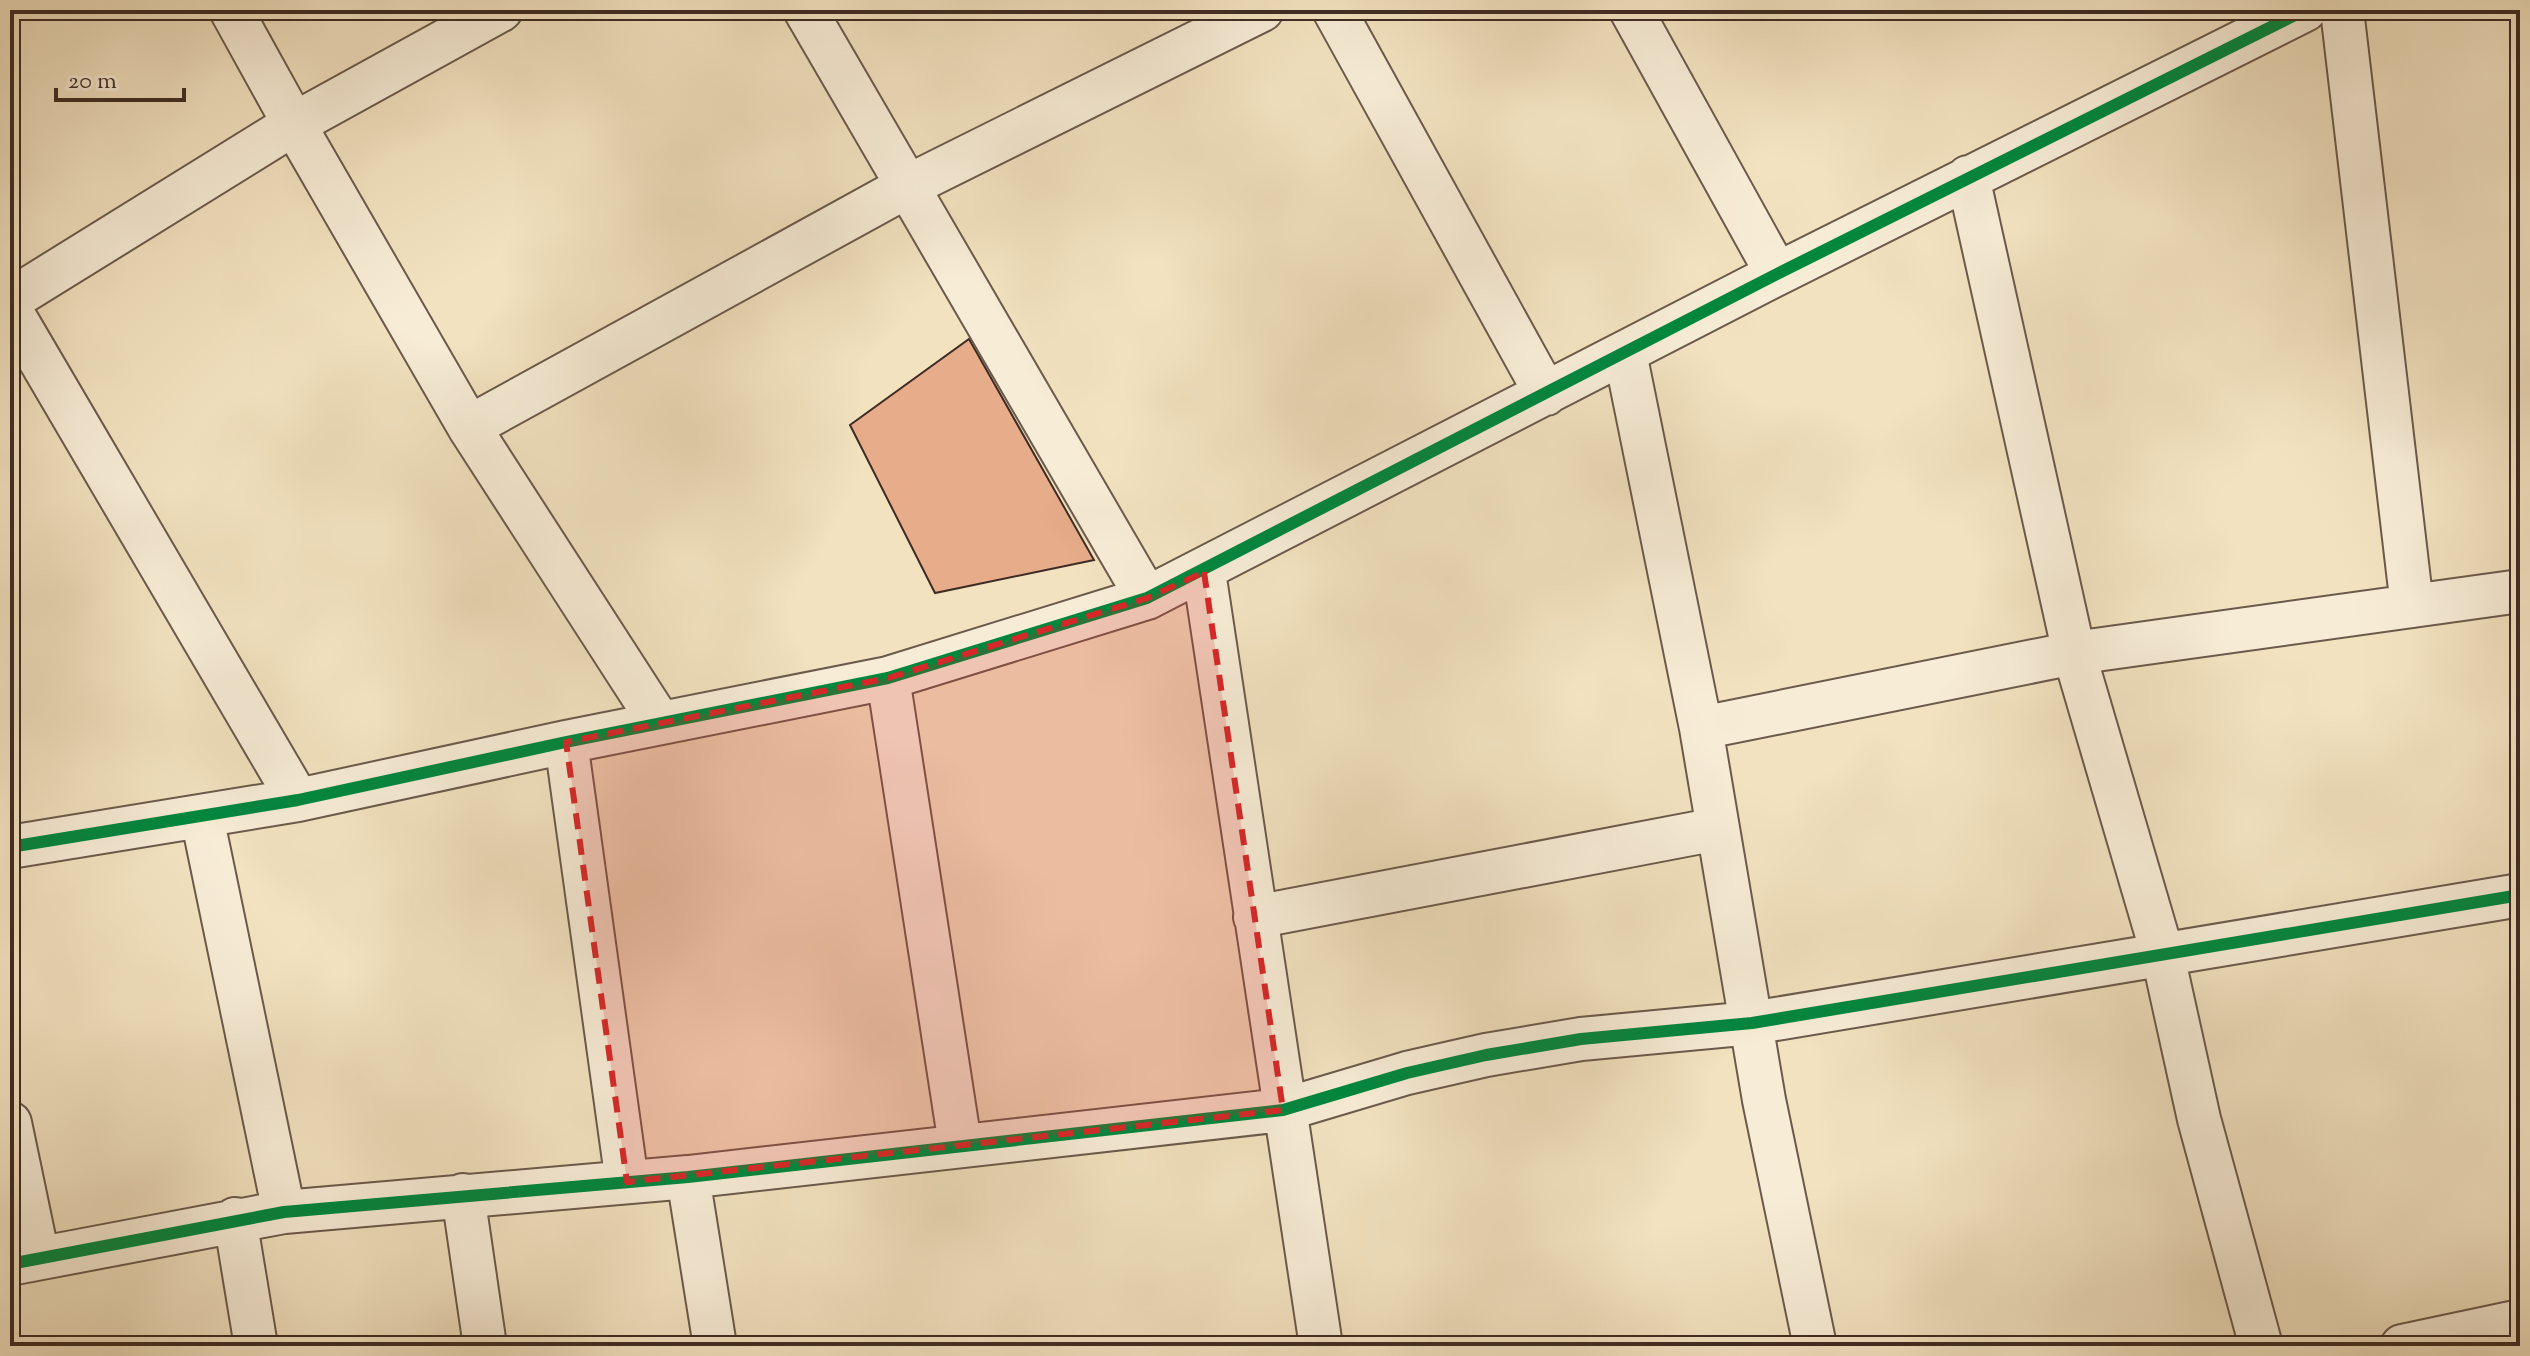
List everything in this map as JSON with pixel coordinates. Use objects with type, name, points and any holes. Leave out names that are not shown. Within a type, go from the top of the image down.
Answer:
[{"type":"street","points":[[231,10],[469,427],[660,723]]},
{"type":"street","points":[[10,300],[294,124],[501,10]]},
{"type":"street","points":[[805,10],[1147,598]]},
{"type":"street","points":[[469,427],[906,187],[1262,10]]},
{"type":"street","points":[[1334,10],[1546,394]]},
{"type":"street","points":[[1631,10],[1777,274]]},
{"type":"street","points":[[10,847],[298,800],[566,742],[888,678],[1147,598],[1204,572],[1968,177],[2305,10]]},
{"type":"street","points":[[2342,10],[2412,606]]},
{"type":"street","points":[[1968,177],[2074,653],[2163,956],[2199,1119],[2261,1346]]},
{"type":"street","points":[[10,309],[298,800]]},
{"type":"street","points":[[1625,353],[1701,728],[1764,1100],[1815,1346]]},
{"type":"street","points":[[1204,572],[1321,1346]]},
{"type":"street","points":[[1701,728],[2074,653],[2520,591]]},
{"type":"street","points":[[888,678],[960,1144]]},
{"type":"street","points":[[566,742],[627,1182]]},
{"type":"street","points":[[202,817],[284,1212]]},
{"type":"street","points":[[1255,917],[1717,829]]},
{"type":"street","points":[[10,1123],[24,1261],[284,1212],[688,1177],[1283,1110],[1407,1073],[1486,1055],[1581,1039],[1752,1023],[2520,895]]},
{"type":"street","points":[[688,1177],[715,1346]]},
{"type":"street","points":[[463,1195],[485,1346]]},
{"type":"street","points":[[235,1219],[256,1346]]},
{"type":"street","points":[[2402,1346],[2520,1321]]},
{"type":"highlighted area","points":[[1204,572],[1283,1110],[627,1182],[566,742],[888,678],[1147,598]]},
{"type":"building","points":[[969,339],[1094,560],[935,593],[850,425]]},
{"type":"cycle path","points":[[10,847],[298,800],[566,742],[888,678],[1147,598],[1777,274],[2305,10]]},
{"type":"cycle path","points":[[10,1264],[284,1212],[688,1177],[1283,1110],[1407,1073],[1486,1055],[1581,1039],[1752,1023],[2520,895]]}]
